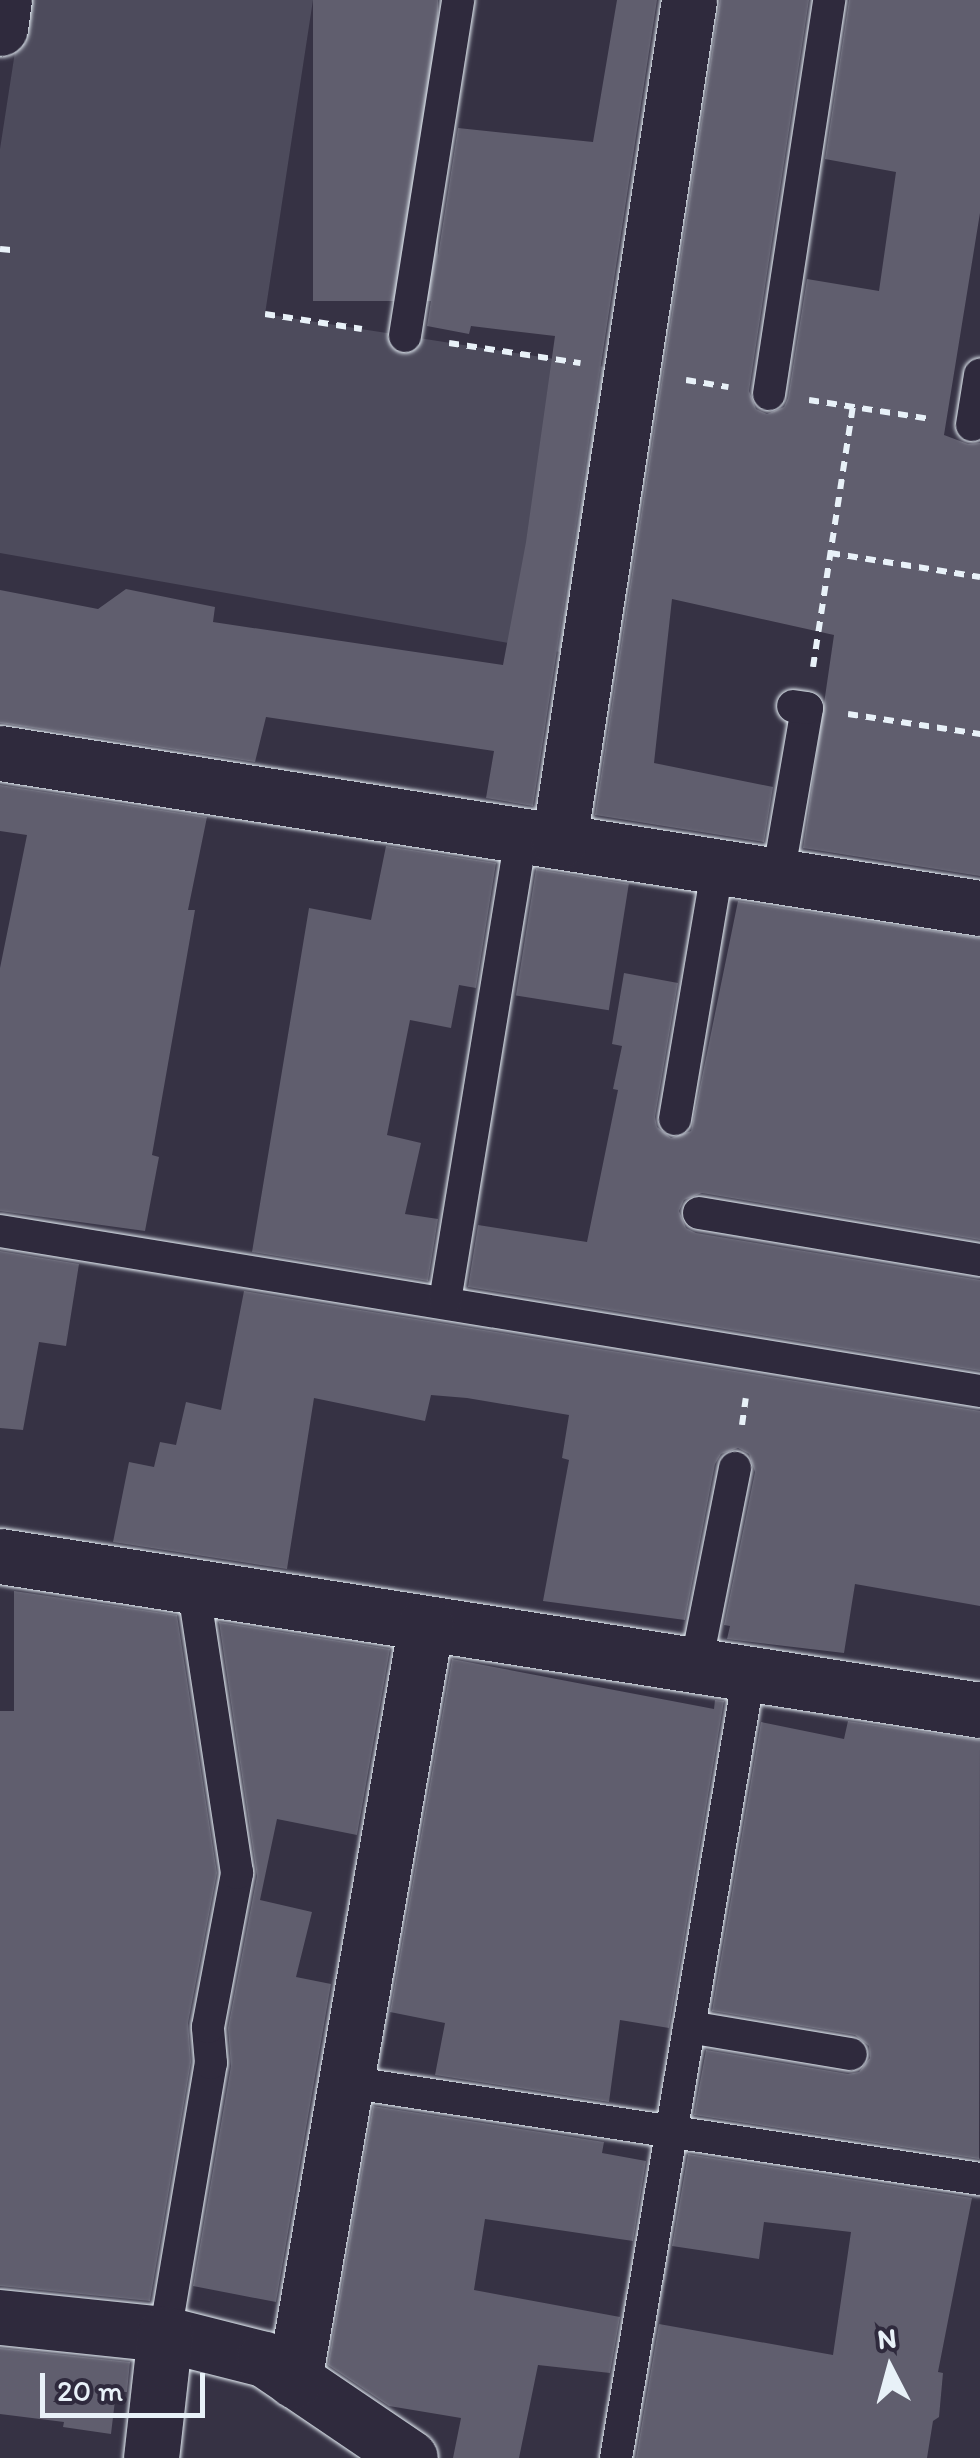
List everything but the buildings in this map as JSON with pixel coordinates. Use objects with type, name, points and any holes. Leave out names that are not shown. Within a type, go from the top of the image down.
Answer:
[{"type":"street","points":[[0,28],[4,0]]},
{"type":"street","points":[[540,838],[688,0]]},
{"type":"street","points":[[0,753],[256,803],[540,838],[980,908]]},
{"type":"street","points":[[0,1556],[980,1710]]},
{"type":"street","points":[[294,2380],[426,1623]]},
{"type":"street","points":[[0,2317],[165,2334],[264,2360],[410,2458]]},
{"type":"street","points":[[152,2458],[165,2334]]},
{"type":"lane","points":[[406,336],[458,0]]},
{"type":"lane","points":[[769,394],[829,0]]},
{"type":"lane","points":[[972,425],[980,375]]},
{"type":"lane","points":[[778,876],[800,707]]},
{"type":"lane","points":[[445,1301],[540,838]]},
{"type":"lane","points":[[674,1119],[718,866]]},
{"type":"lane","points":[[699,1213],[980,1260]]},
{"type":"lane","points":[[0,1231],[980,1391]]},
{"type":"lane","points":[[616,2458],[688,2027],[722,1670],[735,1468]]},
{"type":"lane","points":[[165,2334],[211,2063],[208,2027],[237,1873],[193,1588]]},
{"type":"lane","points":[[688,2027],[850,2054]]},
{"type":"lane","points":[[347,2082],[980,2179]]},
{"type":"path","points":[[0,249],[11,250]]},
{"type":"path","points":[[853,407],[800,707],[980,734]]},
{"type":"path","points":[[830,553],[980,578]]},
{"type":"path","points":[[735,1468],[753,1352]]},
{"type":"shaded area","points":[[23,0],[313,0],[265,314],[631,371],[588,657],[0,553],[0,149]]}]
